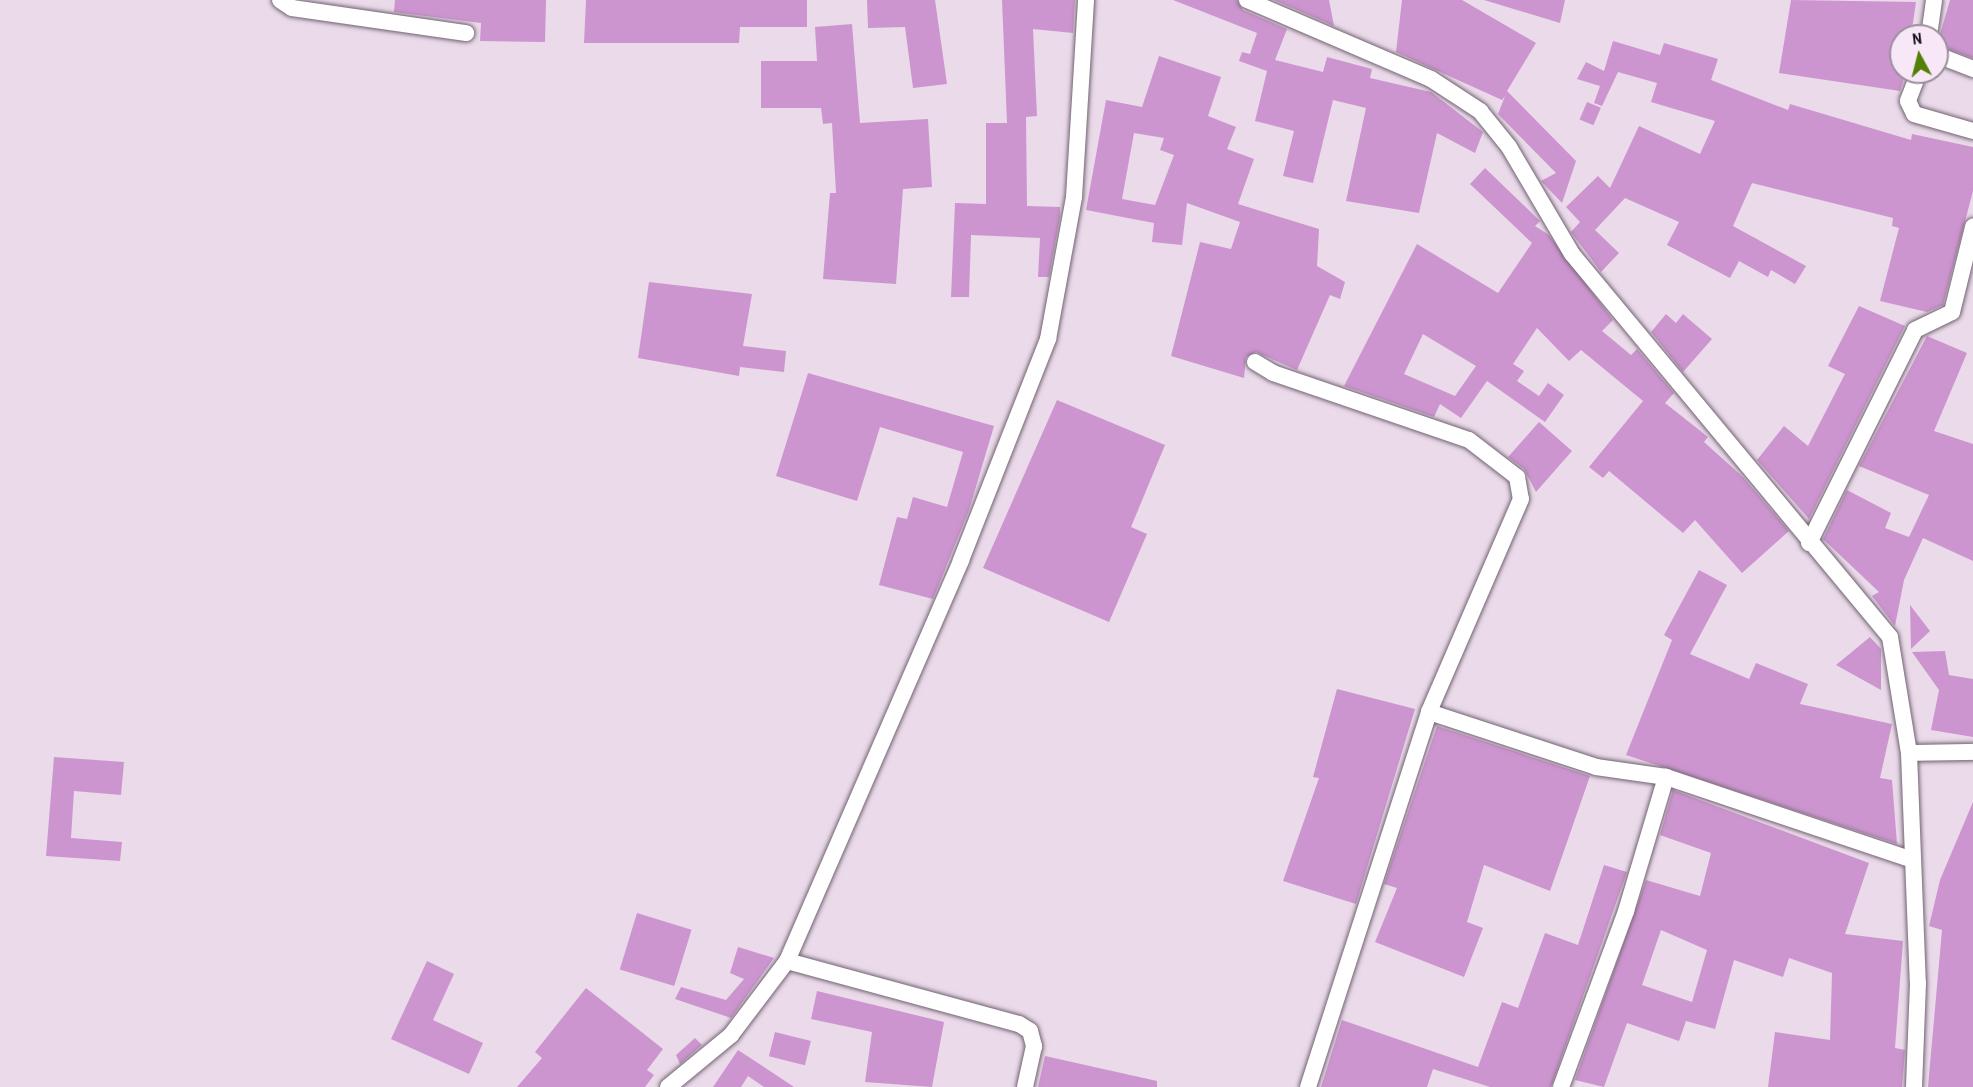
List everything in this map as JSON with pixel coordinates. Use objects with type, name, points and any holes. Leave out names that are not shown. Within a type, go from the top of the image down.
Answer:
[{"type":"street","points":[[280,0],[292,8],[466,33]]},
{"type":"street","points":[[668,1087],[731,1035],[787,961],[952,582],[1048,339],[1074,197],[1086,0]]},
{"type":"street","points":[[1247,0],[1431,79],[1480,111],[1509,147],[1572,254],[1890,638],[1909,753],[1910,859],[1918,983],[1914,1087]]},
{"type":"street","points":[[1931,24],[1934,0]]},
{"type":"street","points":[[1949,60],[1973,69]]},
{"type":"street","points":[[1914,84],[1908,101],[1914,114],[1973,131]]},
{"type":"street","points":[[1809,543],[1915,330],[1952,312],[1973,227]]},
{"type":"street","points":[[1255,362],[1273,373],[1469,440],[1517,477],[1521,499],[1429,712],[1308,1087]]},
{"type":"street","points":[[1429,712],[1596,767],[1666,777],[1910,859]]},
{"type":"street","points":[[1909,753],[1973,752]]},
{"type":"street","points":[[1561,1087],[1626,911],[1666,777]]},
{"type":"street","points":[[787,961],[1019,1024],[1030,1031],[1034,1046],[1025,1087]]},
{"type":"building","points":[[395,0],[546,0],[545,42],[480,41],[481,23],[394,12]]},
{"type":"building","points":[[586,0],[807,0],[807,27],[740,27],[739,43],[584,43]]},
{"type":"building","points":[[867,0],[935,0],[947,84],[913,88],[905,27],[868,28]]},
{"type":"building","points":[[1002,0],[1075,0],[1073,33],[1033,29],[1037,116],[1026,117],[1027,206],[1060,207],[1060,217],[1049,277],[1038,277],[1040,238],[971,235],[969,297],[951,297],[955,203],[986,204],[986,123],[1007,123]]},
{"type":"building","points":[[1173,0],[1237,0],[1243,10],[1287,29],[1275,60],[1323,72],[1327,57],[1372,69],[1370,78],[1431,92],[1483,132],[1475,153],[1437,133],[1419,213],[1346,201],[1366,108],[1333,100],[1313,183],[1283,176],[1294,131],[1255,121],[1267,71],[1239,61],[1242,52],[1250,54],[1257,33]]},
{"type":"building","points":[[1274,0],[1329,0],[1334,26],[1295,9]]},
{"type":"building","points":[[1402,0],[1462,0],[1536,43],[1507,91],[1576,161],[1562,203],[1541,181],[1556,173],[1498,114],[1505,96],[1502,100],[1396,52]]},
{"type":"building","points":[[1484,0],[1565,0],[1560,23]]},
{"type":"building","points":[[1791,0],[1916,2],[1913,24],[1889,24],[1889,84],[1902,84],[1900,91],[1779,73]]},
{"type":"building","points":[[1950,0],[1973,0],[1973,58],[1949,49],[1949,24],[1943,24]]},
{"type":"building","points":[[852,24],[860,123],[928,119],[932,187],[903,189],[896,284],[823,279],[830,193],[836,193],[832,123],[823,124],[821,108],[761,108],[761,61],[817,61],[815,27]]},
{"type":"building","points":[[1613,41],[1660,55],[1664,43],[1718,59],[1711,80],[1788,110],[1790,104],[1911,140],[1912,134],[1973,147],[1973,191],[1943,305],[1927,312],[1880,301],[1899,228],[1892,226],[1893,218],[1752,183],[1733,226],[1806,266],[1795,284],[1771,270],[1768,277],[1739,261],[1730,278],[1667,245],[1679,222],[1625,198],[1595,230],[1619,253],[1601,272],[1571,232],[1580,222],[1566,207],[1598,176],[1610,188],[1639,126],[1700,154],[1715,121],[1651,102],[1657,83],[1618,72],[1602,106],[1594,103],[1600,86],[1577,79],[1586,62],[1604,71]]},
{"type":"building","points":[[1159,56],[1221,77],[1208,116],[1236,127],[1227,149],[1254,159],[1238,204],[1319,229],[1317,266],[1345,282],[1340,299],[1330,295],[1297,370],[1256,352],[1246,357],[1244,378],[1171,356],[1200,242],[1231,249],[1240,222],[1187,203],[1182,245],[1152,242],[1154,223],[1086,210],[1106,100],[1142,107]],"holes":[[[1134,133],[1164,138],[1160,150],[1174,155],[1155,205],[1122,199]]]},
{"type":"building","points":[[1587,102],[1601,108],[1593,125],[1580,119]]},
{"type":"building","points":[[1485,168],[1540,221],[1535,226],[1549,235],[1613,320],[1602,331],[1631,355],[1637,349],[1674,393],[1665,403],[1708,437],[1704,442],[1743,477],[1789,531],[1742,573],[1695,520],[1683,533],[1609,471],[1603,478],[1589,467],[1643,401],[1581,350],[1569,361],[1537,328],[1513,364],[1524,371],[1517,381],[1539,396],[1548,383],[1564,395],[1545,422],[1487,381],[1461,418],[1440,404],[1434,417],[1344,386],[1417,244],[1498,293],[1532,243],[1470,184]],"holes":[[[1423,334],[1476,366],[1455,396],[1404,374]]]},
{"type":"building","points":[[649,282],[752,294],[743,346],[786,351],[784,372],[740,367],[739,376],[638,358]]},
{"type":"building","points":[[1859,306],[1905,326],[1809,519],[1757,460],[1784,426],[1808,446],[1845,374],[1828,366]]},
{"type":"building","points":[[1666,314],[1676,323],[1683,314],[1712,339],[1683,372],[1651,332]]},
{"type":"building","points":[[1927,336],[1967,353],[1934,431],[1973,444],[1973,561],[1923,538],[1904,580],[1895,626],[1872,596],[1879,592],[1823,539],[1847,490],[1891,513],[1885,528],[1909,537],[1929,495],[1859,466]]},
{"type":"building","points":[[808,373],[994,426],[969,510],[933,599],[879,585],[897,517],[907,519],[913,497],[947,507],[963,452],[880,427],[857,501],[776,476]]},
{"type":"building","points":[[1057,400],[1165,445],[1131,527],[1147,534],[1109,622],[983,568]]},
{"type":"building","points":[[1539,422],[1572,451],[1536,492],[1524,469],[1508,457]]},
{"type":"building","points":[[1699,570],[1727,585],[1690,654],[1749,679],[1756,663],[1808,684],[1800,704],[1892,724],[1880,778],[1892,780],[1897,844],[1626,755],[1672,640],[1664,635]]},
{"type":"building","points":[[1910,605],[1930,631],[1911,649]]},
{"type":"building","points":[[1870,637],[1881,649],[1881,690],[1836,665]]},
{"type":"building","points":[[1945,651],[1949,675],[1973,679],[1973,737],[1931,730],[1939,690],[1912,652]]},
{"type":"building","points":[[1337,689],[1415,709],[1356,904],[1283,881],[1319,778],[1313,777]]},
{"type":"building","points":[[1437,726],[1590,776],[1550,891],[1484,865],[1467,922],[1483,928],[1464,977],[1375,942],[1397,888],[1384,884]]},
{"type":"building","points":[[54,757],[124,762],[121,795],[74,791],[71,838],[122,842],[120,861],[46,856]]},
{"type":"building","points":[[1673,790],[1869,863],[1845,934],[1903,941],[1895,1048],[1905,1050],[1902,1087],[1768,1087],[1775,1032],[1830,1040],[1832,973],[1789,958],[1783,977],[1734,960],[1715,1029],[1686,1021],[1679,1041],[1627,1023],[1604,1087],[1575,1080],[1646,880],[1700,896],[1711,853],[1660,835]],"holes":[[[1661,930],[1707,950],[1692,1002],[1642,985]]]},
{"type":"building","points":[[1973,802],[1973,1087],[1928,1087],[1942,930],[1929,926],[1940,880]]},
{"type":"building","points":[[1604,865],[1627,872],[1551,1087],[1490,1087],[1433,1069],[1427,1087],[1321,1087],[1342,1020],[1478,1067],[1502,1002],[1518,1008],[1545,933],[1578,945]]},
{"type":"building","points":[[637,913],[692,930],[674,986],[620,969]]},
{"type":"building","points":[[738,947],[774,958],[731,1018],[675,999],[681,987],[726,1000],[744,979],[730,973]]},
{"type":"building","points":[[427,961],[454,974],[433,1020],[483,1043],[469,1074],[391,1039]]},
{"type":"building","points":[[586,988],[663,1049],[647,1070],[654,1075],[645,1087],[517,1087],[542,1058],[535,1052]]},
{"type":"building","points":[[817,991],[944,1022],[932,1087],[865,1082],[872,1032],[811,1019]]},
{"type":"building","points":[[775,1032],[811,1041],[805,1065],[769,1056]]},
{"type":"building","points":[[695,1038],[702,1045],[680,1064],[676,1055]]},
{"type":"building","points":[[738,1050],[794,1087],[764,1087],[748,1076],[741,1087],[713,1087]]},
{"type":"building","points":[[1045,1056],[1157,1081],[1157,1087],[1038,1087]]}]
